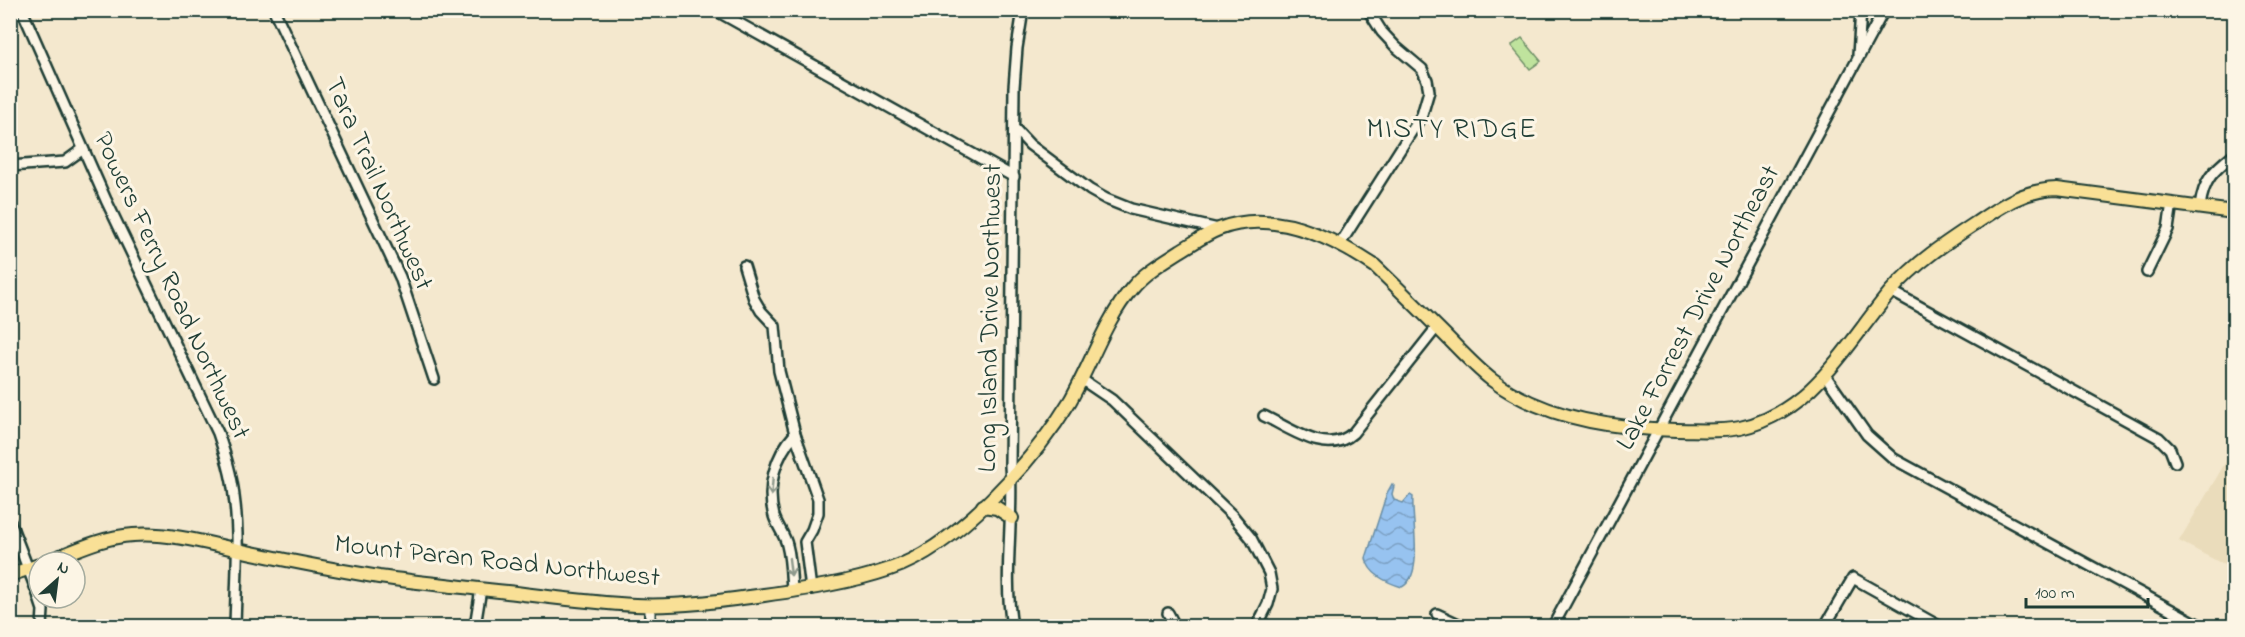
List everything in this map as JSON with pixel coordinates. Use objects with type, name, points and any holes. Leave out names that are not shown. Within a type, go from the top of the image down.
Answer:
[{"type":"main road","name":"Mount Paran Road Northwest","points":[[77,550],[95,543],[131,535],[163,536],[381,577],[585,601],[650,605],[723,601],[811,589],[883,571],[920,556],[957,531],[1011,478],[1052,427],[1081,379],[1121,302],[1141,278],[1218,229],[1246,223],[1275,223],[1298,228],[1340,244],[1375,266],[1491,379],[1527,400],[1577,418],[1625,428],[1726,430],[1753,424],[1792,404],[1825,375],[1851,345],[1891,291],[1933,251],[2026,193],[2057,189],[2235,212]]},
{"type":"main road","points":[[984,506],[996,508],[1012,518]]},
{"type":"main road","points":[[10,575],[27,569]]},
{"type":"street","name":"Powers Ferry Road Northwest","points":[[22,10],[83,149],[218,433],[228,464],[234,496],[237,550],[235,627]]},
{"type":"street","name":"Tara Trail Northwest","points":[[274,10],[400,277],[434,379]]},
{"type":"street","points":[[715,10],[1014,177]]},
{"type":"street","name":"Long Island Drive Northwest","points":[[1012,627],[1009,600],[1012,518],[1015,77],[1023,10]]},
{"type":"street","points":[[1340,244],[1422,115],[1429,91],[1422,69],[1382,32],[1368,10]]},
{"type":"street","points":[[1858,60],[1861,10]]},
{"type":"street","name":"Lake Forrest Drive Northeast","points":[[1553,627],[1884,10]]},
{"type":"street","points":[[1015,129],[1030,145],[1090,190],[1106,199],[1131,209],[1218,229]]},
{"type":"street","points":[[10,166],[65,162],[83,149]]},
{"type":"street","points":[[2200,206],[2208,178],[2217,167],[2235,154]]},
{"type":"street","points":[[2147,272],[2168,229],[2172,203]]},
{"type":"street","points":[[744,266],[754,298],[761,311],[775,326],[779,371],[795,434],[818,499],[818,513],[805,542],[811,589]]},
{"type":"street","points":[[1891,291],[2158,438],[2170,449],[2175,462]]},
{"type":"street","points":[[1264,416],[1318,441],[1330,443],[1342,440],[1353,433],[1437,327]]},
{"type":"street","points":[[1825,375],[1867,435],[1894,459],[2201,627]]},
{"type":"street","points":[[1081,379],[1112,400],[1247,532],[1271,581],[1271,597],[1257,627]]},
{"type":"street","points":[[792,591],[787,543],[774,516],[771,490],[778,458],[795,434]]},
{"type":"street","points":[[10,522],[27,555]]},
{"type":"street","points":[[787,543],[805,542]]},
{"type":"street","points":[[1825,627],[1853,578],[1939,627]]},
{"type":"street","points":[[475,627],[481,589]]},
{"type":"street","points":[[650,605],[650,627]]},
{"type":"street","points":[[42,627],[43,610]]},
{"type":"street","points":[[1168,612],[1175,627]]},
{"type":"street","points":[[1437,614],[1463,627]]},
{"type":"shaded area","points":[[2234,448],[2234,570],[2179,541]]},
{"type":"green space","points":[[1522,38],[1541,61],[1530,69],[1511,46]]},
{"type":"water","points":[[1392,484],[1394,500],[1403,503],[1410,495],[1413,497],[1415,559],[1409,581],[1402,587],[1385,580],[1370,569],[1366,558]]},
{"type":"district","name":"MISTY RIDGE","points":[[1452,130]]}]
